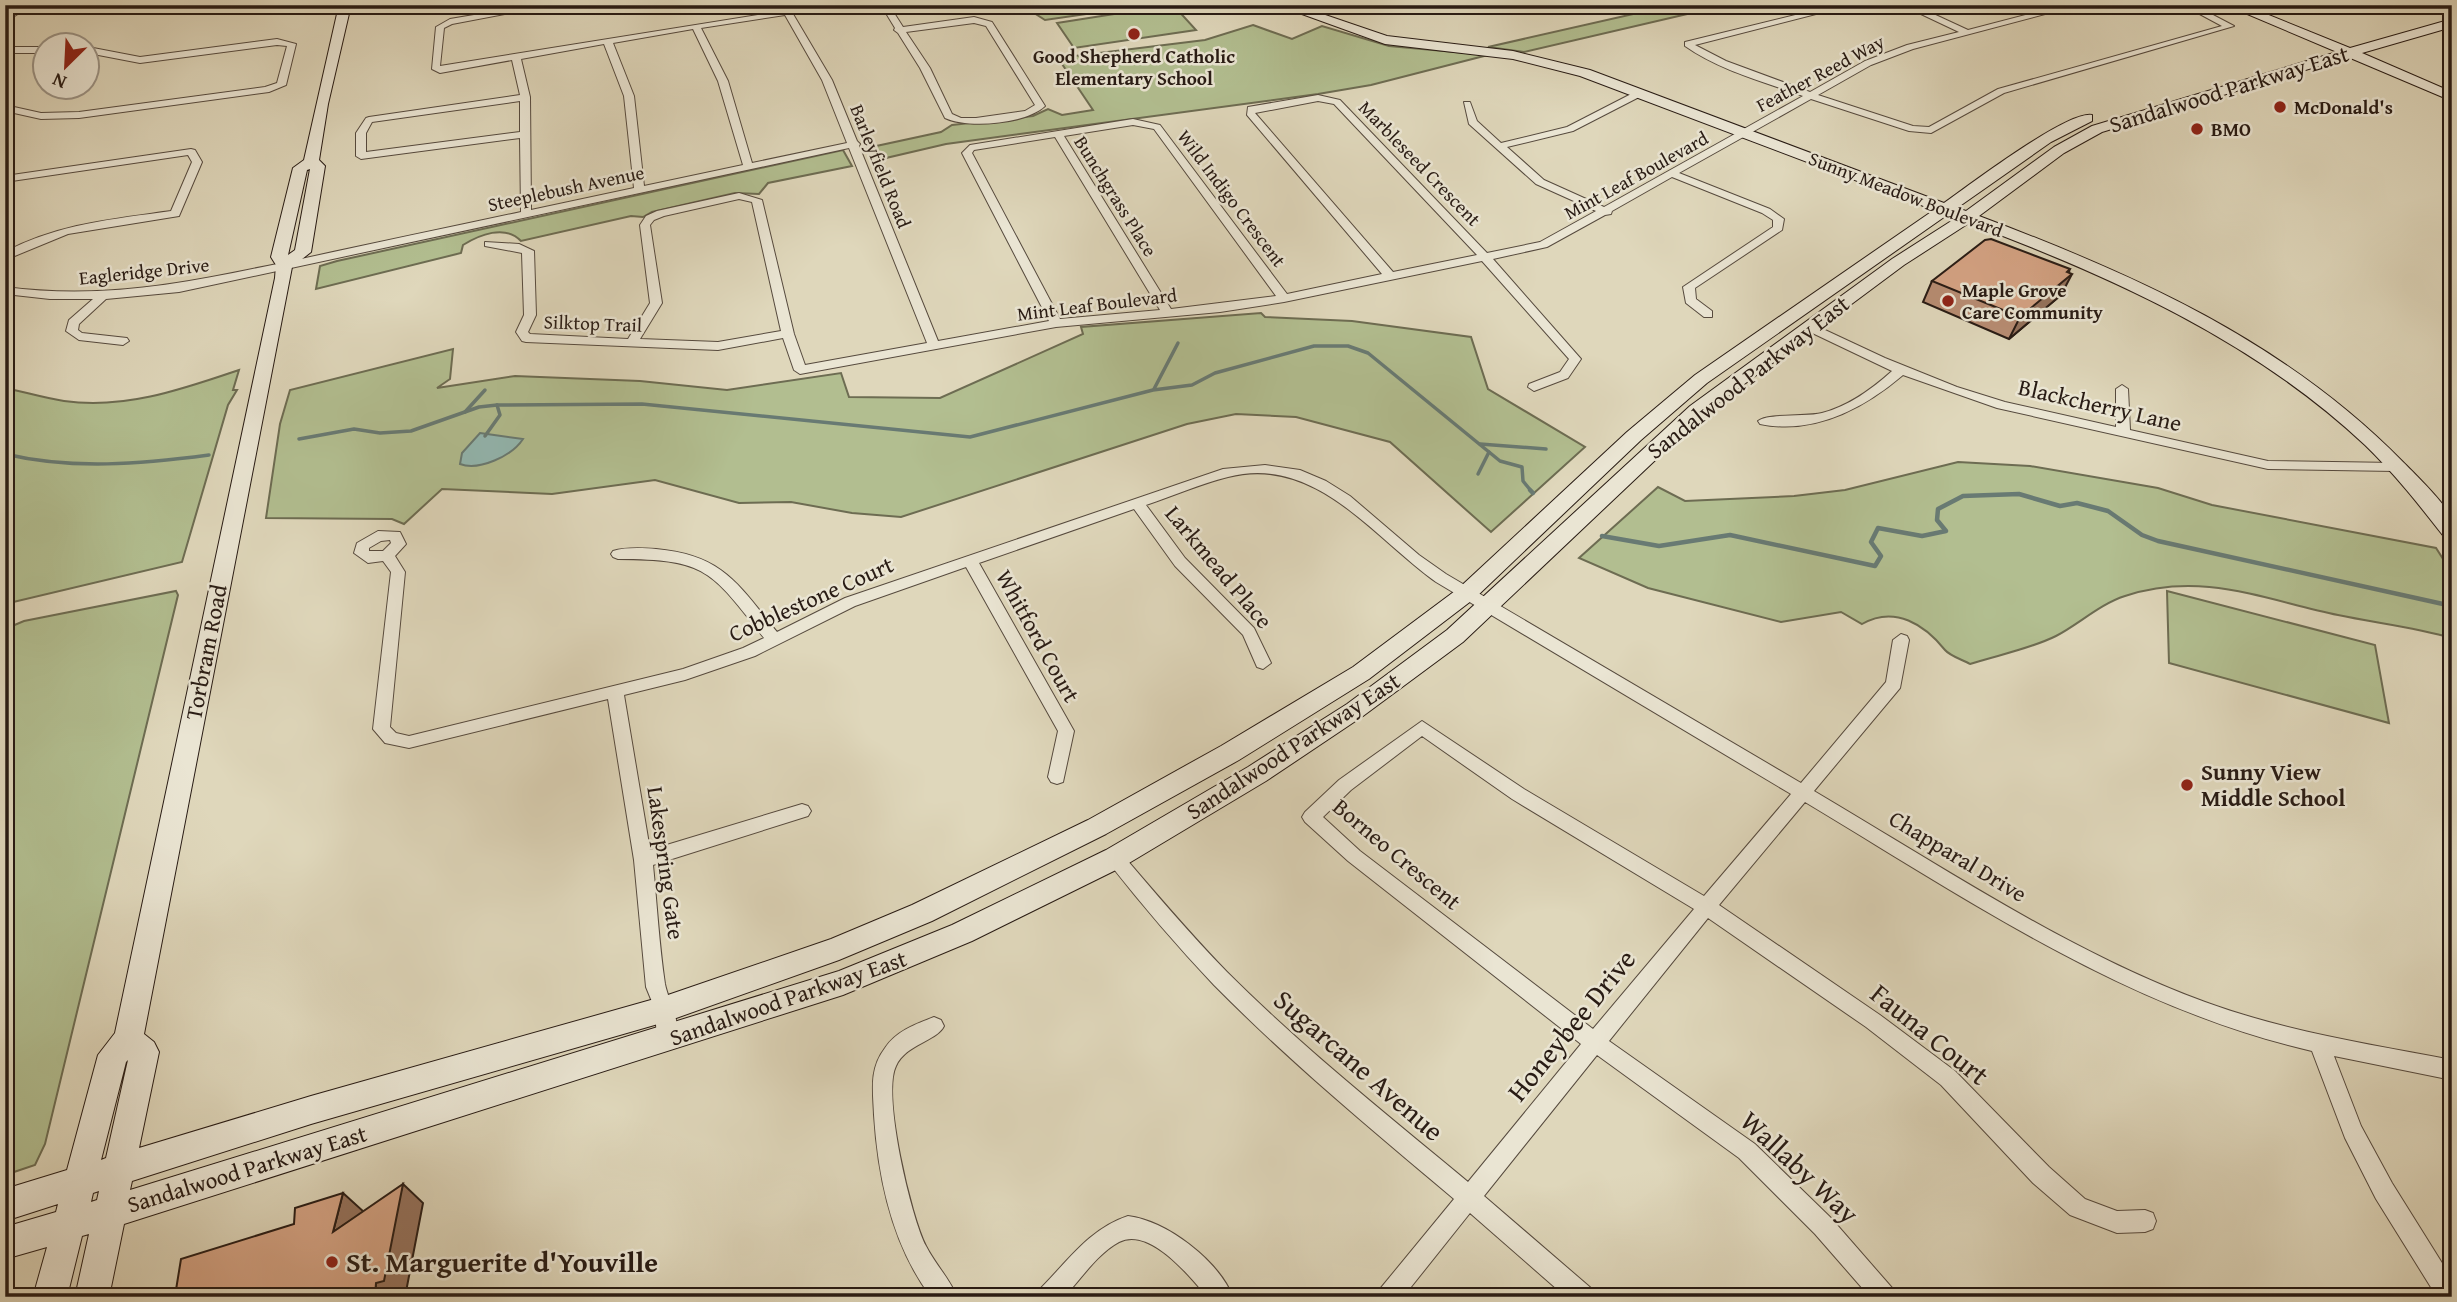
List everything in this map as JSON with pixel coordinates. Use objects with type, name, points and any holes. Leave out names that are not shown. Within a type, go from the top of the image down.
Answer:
[{"type":"main road","name":"Torbram Road","points":[[50,1297],[113,1055],[128,1039],[285,265],[303,252],[318,166],[311,162],[320,104],[345,5]]},
{"type":"main road","name":"Sunny Meadow Boulevard","points":[[1283,5],[1374,38],[1419,46],[1520,56],[1574,69],[2107,272],[2211,325],[2312,393],[2395,467],[2452,533]]},
{"type":"main road","points":[[2232,5],[2452,97]]},
{"type":"main road","name":"Sandalwood Parkway East","points":[[5,1205],[311,1110],[665,1009],[839,948],[922,913],[1087,832],[1230,753],[1478,599],[1675,429],[1898,262],[1968,217],[2051,155],[2097,129],[2421,20],[2452,15]]},
{"type":"main road","name":"Sandalwood Parkway East","points":[[5,1243],[667,1040],[842,982],[902,959],[1115,858],[1257,774],[1355,710],[1455,636],[1478,599],[1676,398],[2069,125],[2337,50],[2452,23]]},
{"type":"main road","points":[[2337,50],[2452,105]]},
{"type":"main road","points":[[92,1297],[144,1052],[128,1039]]},
{"type":"street","points":[[5,19],[28,5]]},
{"type":"street","points":[[549,5],[450,22],[440,27],[435,67],[440,70],[784,9],[837,5]]},
{"type":"street","points":[[885,5],[898,30],[925,68],[948,116],[958,121],[976,121],[1028,114],[1040,106],[989,24],[974,20],[898,30]]},
{"type":"street","points":[[1471,5],[1513,8],[1543,5]]},
{"type":"street","points":[[1847,5],[1688,44],[1707,57],[1912,129],[1927,131],[2001,91],[2230,26],[2186,5]]},
{"type":"street","points":[[1906,5],[1966,32]]},
{"type":"street","name":"Feather Reed Way","points":[[1746,133],[1868,63],[1910,47],[2076,5]]},
{"type":"street","name":"Barleyfield Road","points":[[784,9],[827,80],[934,346]]},
{"type":"street","points":[[696,26],[723,81],[748,166]]},
{"type":"street","points":[[607,40],[629,96],[639,190]]},
{"type":"street","points":[[5,108],[41,116],[79,115],[266,90],[281,85],[292,44],[277,42],[140,60],[102,53]]},
{"type":"street","points":[[5,50],[32,50]]},
{"type":"street","points":[[516,57],[525,97],[526,214]]},
{"type":"street","points":[[1500,146],[1559,133],[1640,93]]},
{"type":"street","points":[[525,97],[369,120],[361,133],[361,156],[526,134]]},
{"type":"street","name":"Marbleseed Crescent","points":[[1390,276],[1250,113],[1251,109],[1318,97],[1337,102],[1486,258]]},
{"type":"street","points":[[1467,104],[1472,122],[1540,182],[1608,212]]},
{"type":"street","name":"Wild Indigo Crescent","points":[[1056,323],[967,153],[978,144],[1133,122],[1157,127],[1284,298]]},
{"type":"street","name":"Bunchgrass Place","points":[[1057,133],[1167,312]]},
{"type":"street","name":"Mint Leaf Boulevard","points":[[631,344],[656,303],[645,225],[650,218],[739,196],[757,200],[788,334],[800,370],[1056,323],[1284,298],[1543,245],[1608,212],[1746,133]]},
{"type":"street","name":"Steeplebush Avenue","points":[[285,265],[855,144]]},
{"type":"street","points":[[5,179],[178,153],[191,152],[197,162],[175,214],[59,231],[27,243],[5,257]]},
{"type":"street","points":[[1673,174],[1779,219],[1778,228],[1689,287],[1690,300],[1708,314]]},
{"type":"street","name":"Silktop Trail","points":[[489,244],[519,247],[528,251],[530,315],[522,332],[526,338],[718,346],[788,334]]},
{"type":"street","points":[[1486,258],[1575,359],[1564,375],[1534,387]]},
{"type":"street","name":"Eagleridge Drive","points":[[5,290],[47,296],[101,298],[179,288],[285,265]]},
{"type":"street","points":[[101,298],[73,324],[72,331],[79,336],[123,341]]},
{"type":"street","name":"Blackcherry Lane","points":[[1810,327],[1901,369],[1966,395],[2268,465],[2395,467]]},
{"type":"street","points":[[1765,421],[1799,423],[1858,405],[1901,369]]},
{"type":"street","points":[[2122,389],[2123,431]]},
{"type":"street","name":"Cobblestone Court","points":[[387,555],[398,572],[381,729],[384,734],[399,741],[421,739],[685,674],[775,640],[850,601],[1238,470],[1271,468],[1298,473],[1336,490],[1406,556],[1478,599]]},
{"type":"street","name":"Larkmead Place","points":[[1137,503],[1180,562],[1249,632],[1263,663]]},
{"type":"street","points":[[618,554],[663,553],[712,566],[775,640]]},
{"type":"street","name":"Whitford Court","points":[[969,559],[1066,731],[1057,777]]},
{"type":"street","name":"Chapparal Drive","points":[[1478,599],[2048,937],[2128,980],[2208,1012],[2319,1043],[2452,1070]]},
{"type":"street","name":"Honeybee Drive","points":[[1388,1297],[1467,1196],[1894,684],[1901,640]]},
{"type":"street","name":"Lakespring Gate","points":[[615,692],[643,860],[656,987],[665,1009],[667,1040]]},
{"type":"street","name":"Borneo Crescent","points":[[1595,1043],[1354,856],[1311,817],[1345,785],[1422,727],[1518,793],[1708,908]]},
{"type":"street","points":[[643,860],[802,811]]},
{"type":"street","name":"Sugarcane Avenue","points":[[1115,858],[1150,903],[1243,1003],[1304,1059],[1584,1297]]},
{"type":"street","name":"Fauna Court","points":[[1708,908],[1873,1021],[1948,1078],[2041,1175],[2078,1207],[2117,1222],[2145,1221]]},
{"type":"street","points":[[933,1026],[912,1034],[896,1047],[883,1072],[883,1084],[886,1145],[906,1228],[934,1284],[946,1297]]},
{"type":"street","name":"Wallaby Way","points":[[1595,1043],[1747,1151],[1823,1226],[1885,1297]]},
{"type":"street","points":[[2319,1043],[2352,1131],[2384,1191],[2449,1297]]},
{"type":"street","points":[[1048,1297],[1114,1232],[1134,1226],[1162,1237],[1204,1275],[1222,1297]]},
{"type":"green space","points":[[1083,5],[1176,5],[1166,7],[1175,7],[1196,30],[1074,48],[1057,23],[1127,12],[1114,10],[1045,20],[1031,11],[1059,11]]},
{"type":"green space","points":[[1673,5],[1726,5],[1524,52],[1488,47]]},
{"type":"green space","points":[[1253,25],[1292,39],[1322,26],[1389,46],[1488,55],[1371,85],[946,144],[873,161],[867,148],[941,132],[952,125],[1033,116],[1048,109],[1062,115],[1093,110],[1058,58],[1205,40]]},
{"type":"green space","points":[[843,150],[852,166],[768,183],[759,194],[735,193],[652,212],[643,217],[631,216],[521,241],[507,233],[492,233],[463,245],[461,253],[316,289],[320,266],[337,261]]},
{"type":"green space","points":[[1261,313],[1265,317],[1352,321],[1471,337],[1488,389],[1585,447],[1491,532],[1390,442],[1296,417],[1236,414],[1187,424],[901,517],[852,513],[791,502],[739,503],[655,480],[552,494],[442,489],[404,524],[392,519],[266,518],[280,424],[290,390],[453,349],[450,379],[437,388],[515,376],[640,381],[727,390],[841,373],[849,397],[940,398],[1083,334],[1081,327]]},
{"type":"green space","points":[[239,370],[233,390],[237,390],[228,405],[182,562],[5,604],[5,388],[64,401],[109,403],[175,391]]},
{"type":"green space","points":[[1958,462],[2030,466],[2158,488],[2212,505],[2436,548],[2452,573],[2452,638],[2232,590],[2180,586],[2125,596],[2046,641],[1970,664],[1947,652],[1919,626],[1897,617],[1874,619],[1862,624],[1841,612],[1781,622],[1648,588],[1579,558],[1658,487],[1685,501],[1794,496],[1845,490]]},
{"type":"green space","points":[[176,591],[178,595],[45,1144],[35,1165],[5,1175],[5,629],[24,621]]},
{"type":"green space","points":[[2167,591],[2375,645],[2389,723],[2169,663]]},
{"type":"water","points":[[480,433],[523,439],[511,451],[494,461],[468,466],[460,464],[462,453]]},
{"type":"building","points":[[1991,239],[2070,269],[2067,272],[2072,274],[2020,317],[1932,281],[1985,240]]},
{"type":"building","points":[[403,1184],[384,1281],[376,1283],[375,1297],[185,1297],[186,1292],[175,1296],[181,1259],[294,1224],[295,1208],[343,1193],[333,1232]]},
{"type":"waterway","points":[[1154,389],[1178,343]]},
{"type":"waterway","points":[[497,405],[642,404],[970,437],[1153,390],[1192,385],[1215,373],[1314,346],[1348,346],[1368,353],[1489,452]]},
{"type":"waterway","points":[[465,412],[485,390]]},
{"type":"waterway","points":[[465,412],[497,405]]},
{"type":"waterway","points":[[485,436],[500,415],[497,405]]},
{"type":"waterway","points":[[299,439],[354,429],[380,433],[411,431],[465,412]]},
{"type":"waterway","points":[[1480,444],[1546,449]]},
{"type":"waterway","points":[[1478,474],[1489,452]]},
{"type":"waterway","points":[[1489,452],[1500,461],[1522,467],[1523,481],[1532,492]]},
{"type":"waterway","points":[[5,454],[81,464],[158,461],[209,455]]},
{"type":"waterway","points":[[1602,536],[1659,546],[1730,535],[1875,566],[1881,556],[1871,542],[1878,528],[1922,536],[1946,531],[1937,520],[1938,509],[1963,496],[2019,494],[2060,506],[2077,503],[2108,511],[2142,535],[2158,541],[2452,606]]},
{"type":"place","name":"Good Shepherd Catholic Elementary School","points":[[1134,34]]},
{"type":"place","name":"McDonald's","points":[[2280,107]]},
{"type":"place","name":"BMO","points":[[2197,129]]},
{"type":"place","name":"Maple Grove Care Community","points":[[1948,301]]},
{"type":"place","name":"Sunny View Middle School","points":[[2187,785]]},
{"type":"place","name":"St. Marguerite d'Youville","points":[[332,1262]]}]
